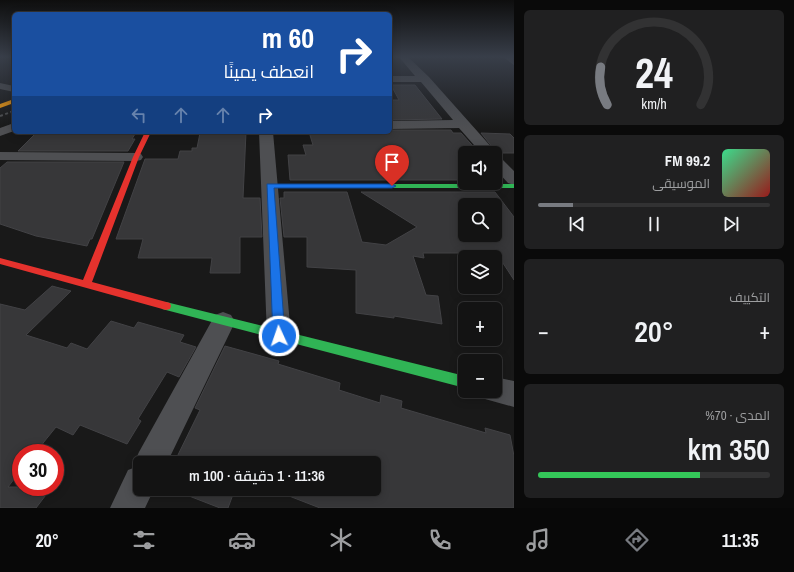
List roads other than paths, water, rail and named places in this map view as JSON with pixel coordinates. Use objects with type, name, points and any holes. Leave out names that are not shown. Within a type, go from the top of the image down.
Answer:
[{"type":"street","points":[[425,81],[482,146]]},
{"type":"street","points":[[0,86],[12,89]]},
{"type":"street","points":[[0,106],[12,102]]},
{"type":"street","points":[[392,124],[462,124]]},
{"type":"street","points":[[0,132],[12,128]]},
{"type":"street","points":[[86,285],[136,157],[147,134]]},
{"type":"street","points":[[266,134],[279,336]]},
{"type":"street","points":[[0,156],[136,157]]},
{"type":"street","points":[[502,167],[514,180]]},
{"type":"street","points":[[270,186],[514,186]]},
{"type":"street","points":[[0,261],[223,322],[458,380]]},
{"type":"street","points":[[154,456],[223,322]]},
{"type":"street","points":[[502,391],[514,394]]},
{"type":"street","points":[[126,508],[133,495]]},
{"type":"railway","points":[[0,116],[12,112]]}]
